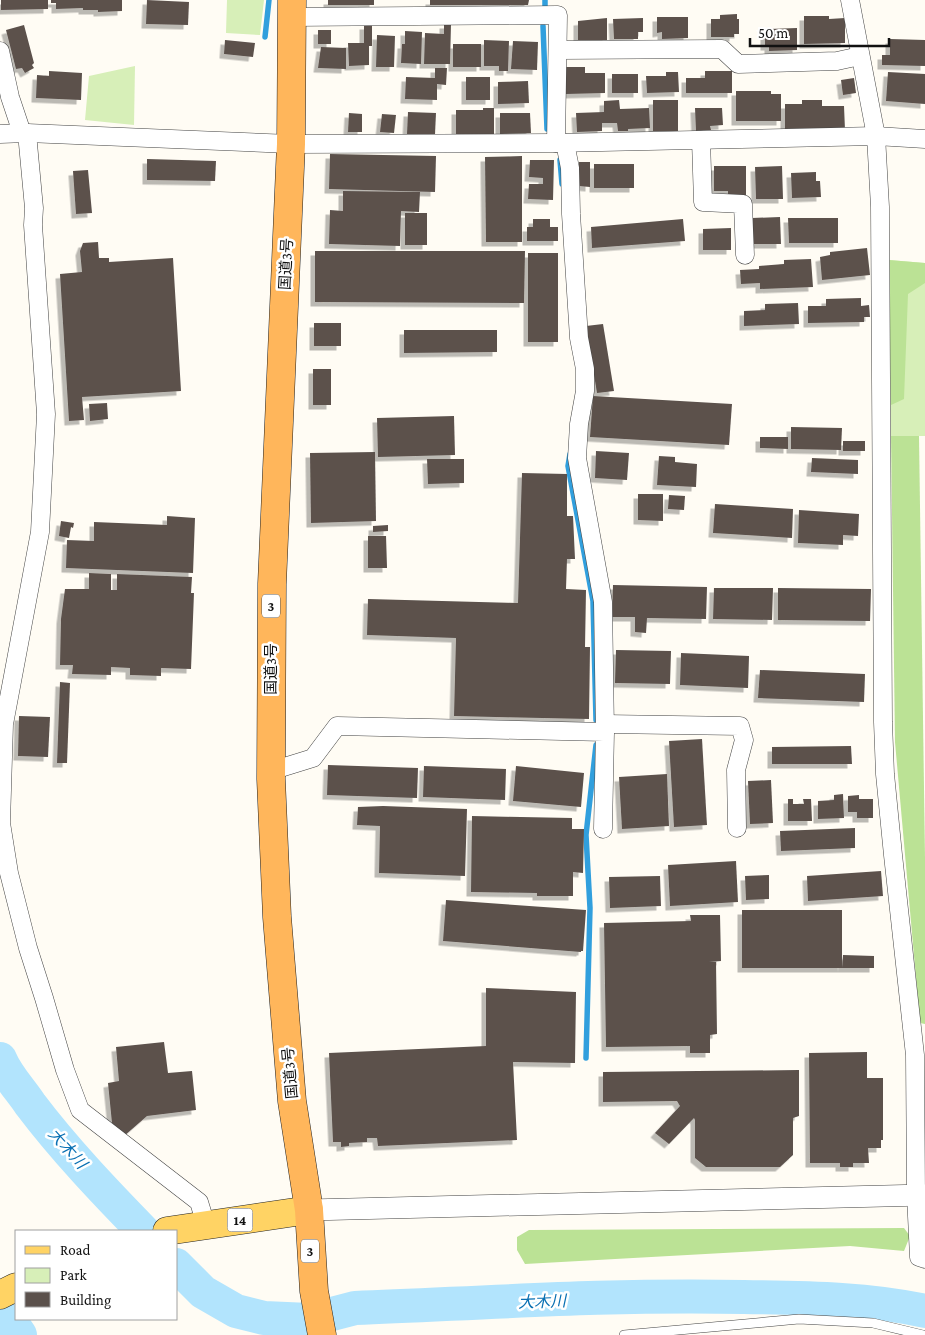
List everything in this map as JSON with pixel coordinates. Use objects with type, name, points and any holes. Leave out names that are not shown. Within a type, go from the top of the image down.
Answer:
[{"type":"highway","name":"国道3号","points":[[292,8],[291,144],[272,584],[271,771],[278,917],[292,1101],[309,1210],[314,1291],[322,1335]]},
{"type":"main road","name":"14","points":[[175,1230],[309,1210]]},
{"type":"main road","points":[[0,1295],[15,1288]]},
{"type":"street","points":[[850,0],[876,136],[880,207],[880,476],[885,774],[916,1055],[921,1195],[919,1256],[925,1259]]},
{"type":"street","points":[[292,8],[552,8],[558,15],[561,143],[570,168],[570,214],[579,338],[585,369],[585,391],[579,424],[577,458],[603,602],[605,728],[603,830]]},
{"type":"street","points":[[558,50],[722,49],[738,64],[837,61],[860,56]]},
{"type":"street","points":[[0,51],[10,97],[25,133],[34,208],[33,225],[46,414],[40,532],[4,724],[1,823],[9,872],[28,948],[80,1110],[198,1202],[206,1225]]},
{"type":"street","points":[[0,134],[25,133],[291,144],[561,143],[876,136],[925,139]]},
{"type":"street","points":[[701,140],[703,202],[743,204],[745,256]]},
{"type":"street","points":[[271,771],[313,758],[337,726],[605,728],[740,726],[744,740],[736,770],[737,828]]},
{"type":"street","points":[[309,1210],[921,1195]]},
{"type":"lane","points":[[624,1335],[799,1319],[873,1323],[923,1335]]},
{"type":"green space","points":[[227,0],[264,0],[260,35],[226,33]]},
{"type":"green space","points":[[135,66],[134,125],[85,120],[89,76]]},
{"type":"green space","points":[[889,260],[925,263],[925,436],[891,436]]},
{"type":"green space","points":[[889,260],[925,263],[925,283],[908,294],[904,399],[891,405]]},
{"type":"green space","points":[[891,436],[919,436],[925,858],[925,1024],[920,1023],[895,742]]},
{"type":"green space","points":[[904,1228],[910,1236],[904,1251],[850,1246],[525,1264],[517,1250],[517,1237],[529,1230]]},
{"type":"building","points":[[1,0],[48,0],[48,9],[1,10]]},
{"type":"building","points":[[51,0],[122,0],[122,11],[98,12],[98,10],[83,10],[83,8],[56,9],[56,3],[51,3]]},
{"type":"building","points":[[147,0],[189,2],[188,25],[146,24]]},
{"type":"building","points":[[328,0],[374,0],[374,5],[328,5]]},
{"type":"building","points":[[430,0],[529,0],[528,5],[430,5]]},
{"type":"building","points":[[737,14],[739,34],[734,34],[734,37],[711,37],[711,19],[720,19],[720,15]]},
{"type":"building","points":[[804,16],[829,16],[829,19],[845,18],[845,43],[804,44]]},
{"type":"building","points":[[657,17],[688,17],[688,38],[662,39],[662,32],[657,33]]},
{"type":"building","points":[[607,18],[607,40],[578,40],[578,21]]},
{"type":"building","points":[[643,18],[643,32],[638,32],[638,39],[614,39],[613,19]]},
{"type":"building","points":[[444,24],[451,24],[450,64],[424,64],[425,33],[444,34]]},
{"type":"building","points":[[24,25],[34,63],[32,65],[34,68],[25,73],[22,68],[16,69],[6,30]]},
{"type":"building","points":[[364,25],[372,25],[372,46],[369,46],[369,65],[349,66],[348,43],[364,43]]},
{"type":"building","points":[[797,28],[797,50],[769,51],[769,46],[765,46],[765,31],[769,31],[769,29]]},
{"type":"building","points":[[318,30],[331,30],[331,44],[318,44]]},
{"type":"building","points":[[405,31],[422,32],[421,64],[401,63],[402,44],[405,44]]},
{"type":"building","points":[[377,35],[395,36],[394,67],[376,67]]},
{"type":"building","points":[[890,39],[925,40],[925,66],[882,65],[882,55],[890,55]]},
{"type":"building","points":[[225,40],[255,43],[253,57],[224,54]]},
{"type":"building","points":[[484,40],[509,41],[508,71],[499,71],[499,66],[484,66]]},
{"type":"building","points":[[513,41],[538,42],[537,70],[511,69]]},
{"type":"building","points":[[453,44],[481,44],[481,67],[453,67]]},
{"type":"building","points":[[321,47],[346,48],[346,69],[318,68]]},
{"type":"building","points":[[566,67],[585,67],[585,73],[605,73],[605,93],[566,94]]},
{"type":"building","points":[[435,68],[447,68],[446,85],[437,84],[437,100],[405,99],[406,77],[435,78]]},
{"type":"building","points":[[49,71],[82,73],[81,100],[36,98],[37,75],[49,76]]},
{"type":"building","points":[[705,71],[732,71],[732,93],[686,93],[686,78],[705,78]]},
{"type":"building","points":[[666,72],[678,72],[679,92],[647,93],[646,76],[666,76]]},
{"type":"building","points":[[888,72],[925,74],[925,104],[886,101]]},
{"type":"building","points":[[612,74],[638,74],[638,93],[612,93]]},
{"type":"building","points":[[466,77],[490,77],[490,100],[466,100]]},
{"type":"building","points":[[854,78],[856,93],[843,95],[841,80]]},
{"type":"building","points":[[528,81],[529,103],[498,104],[498,82]]},
{"type":"building","points":[[736,91],[771,91],[771,94],[781,94],[781,121],[736,121]]},
{"type":"building","points":[[619,100],[620,109],[649,108],[650,128],[618,131],[617,123],[602,123],[602,131],[577,132],[576,113],[604,112],[604,101]]},
{"type":"building","points":[[653,100],[678,100],[678,131],[653,131]]},
{"type":"building","points":[[802,100],[822,100],[822,106],[844,106],[845,130],[785,130],[785,104],[802,104]]},
{"type":"building","points":[[483,108],[494,108],[494,135],[456,135],[456,110],[483,110]]},
{"type":"building","points":[[695,108],[722,108],[723,125],[710,126],[711,130],[696,131]]},
{"type":"building","points":[[408,112],[436,113],[435,134],[407,134]]},
{"type":"building","points":[[349,113],[362,114],[362,132],[348,132]]},
{"type":"building","points":[[500,113],[530,113],[531,133],[500,134]]},
{"type":"building","points":[[382,114],[396,115],[394,133],[380,132]]},
{"type":"building","points":[[330,154],[436,156],[435,192],[329,189]]},
{"type":"building","points":[[522,156],[522,242],[486,242],[485,157]]},
{"type":"building","points":[[147,159],[216,161],[215,181],[147,180]]},
{"type":"building","points":[[530,160],[554,160],[553,200],[528,199],[529,184],[543,184],[543,178],[529,177]]},
{"type":"building","points":[[579,162],[590,162],[590,187],[579,186]]},
{"type":"building","points":[[594,164],[634,164],[634,188],[594,188]]},
{"type":"building","points":[[714,166],[746,166],[746,195],[728,195],[728,191],[714,191]]},
{"type":"building","points":[[782,166],[783,199],[756,199],[755,167]]},
{"type":"building","points":[[88,170],[92,213],[76,214],[73,171]]},
{"type":"building","points":[[816,172],[816,181],[820,181],[821,197],[792,198],[791,173]]},
{"type":"building","points":[[343,191],[420,192],[419,212],[401,211],[400,246],[329,244],[330,210],[343,211]]},
{"type":"building","points":[[405,213],[427,213],[427,245],[405,245]]},
{"type":"building","points":[[780,217],[781,244],[753,244],[752,218]]},
{"type":"building","points":[[788,218],[838,218],[838,243],[789,243]]},
{"type":"building","points":[[533,219],[550,219],[550,227],[558,227],[558,241],[527,241],[527,227],[533,227]]},
{"type":"building","points":[[683,219],[685,241],[592,248],[591,227]]},
{"type":"building","points":[[731,228],[731,250],[703,250],[703,229]]},
{"type":"building","points":[[98,242],[99,258],[109,258],[109,262],[173,258],[181,391],[82,397],[84,420],[69,421],[60,274],[82,272],[80,251],[83,243]]},
{"type":"building","points":[[867,248],[870,275],[822,280],[820,257],[830,255],[830,252]]},
{"type":"building","points":[[315,251],[525,251],[524,303],[315,302]]},
{"type":"building","points":[[528,253],[558,253],[558,342],[528,342]]},
{"type":"building","points":[[811,259],[813,287],[760,289],[760,283],[741,284],[740,270],[759,269],[759,266],[784,264],[784,260]]},
{"type":"building","points":[[861,298],[861,306],[869,305],[870,317],[864,317],[864,322],[808,323],[808,306],[826,306],[826,299]]},
{"type":"building","points":[[798,303],[799,324],[744,326],[744,311],[765,310],[765,304]]},
{"type":"building","points":[[314,323],[341,323],[341,346],[314,346]]},
{"type":"building","points":[[603,324],[614,391],[597,393],[586,326]]},
{"type":"building","points":[[404,330],[497,330],[497,352],[404,353]]},
{"type":"building","points":[[313,369],[331,369],[331,405],[313,405]]},
{"type":"building","points":[[593,396],[732,404],[729,445],[590,437]]},
{"type":"building","points":[[107,403],[108,419],[90,421],[89,404]]},
{"type":"building","points":[[454,416],[455,455],[378,457],[377,418]]},
{"type":"building","points":[[791,427],[842,428],[841,450],[791,449]]},
{"type":"building","points":[[760,437],[788,437],[788,449],[760,448]]},
{"type":"building","points":[[843,441],[865,441],[865,451],[843,451]]},
{"type":"building","points":[[596,451],[629,453],[627,480],[595,478]]},
{"type":"building","points":[[375,452],[376,521],[311,523],[310,453]]},
{"type":"building","points":[[659,456],[675,457],[675,462],[697,464],[696,487],[657,485]]},
{"type":"building","points":[[812,458],[858,460],[858,474],[811,472]]},
{"type":"building","points":[[427,459],[464,459],[464,483],[428,484]]},
{"type":"building","points":[[522,473],[567,474],[567,516],[573,516],[575,559],[567,559],[566,589],[586,590],[585,647],[590,647],[589,719],[454,716],[456,638],[367,635],[368,599],[518,603]]},
{"type":"building","points":[[638,494],[663,494],[663,521],[638,520]]},
{"type":"building","points":[[669,495],[685,496],[684,510],[668,509]]},
{"type":"building","points":[[715,504],[793,509],[792,538],[713,533]]},
{"type":"building","points":[[799,510],[859,514],[858,536],[843,535],[843,545],[798,543]]},
{"type":"building","points":[[167,516],[195,518],[193,573],[66,568],[67,540],[94,541],[94,522],[167,525]]},
{"type":"building","points":[[61,521],[74,523],[73,528],[71,527],[69,538],[59,536]]},
{"type":"building","points":[[388,525],[388,531],[373,532],[373,526]]},
{"type":"building","points":[[368,536],[386,536],[387,568],[368,568]]},
{"type":"building","points":[[89,573],[111,574],[111,590],[117,590],[117,574],[192,577],[191,593],[194,593],[191,669],[161,668],[161,676],[130,675],[130,668],[111,667],[111,675],[72,674],[73,665],[60,665],[61,619],[65,589],[89,589]]},
{"type":"building","points":[[613,585],[707,587],[706,619],[647,618],[646,633],[635,632],[635,617],[612,617]]},
{"type":"building","points":[[714,588],[773,588],[772,620],[713,619]]},
{"type":"building","points":[[778,588],[871,589],[870,621],[778,620]]},
{"type":"building","points":[[616,650],[671,651],[670,684],[615,683]]},
{"type":"building","points":[[681,653],[749,656],[748,688],[680,685]]},
{"type":"building","points":[[760,670],[865,674],[864,702],[758,698]]},
{"type":"building","points":[[60,682],[70,683],[67,763],[57,763]]},
{"type":"building","points":[[19,716],[50,717],[48,757],[18,756]]},
{"type":"building","points":[[702,739],[707,825],[674,827],[669,741]]},
{"type":"building","points":[[851,746],[852,764],[772,764],[772,747]]},
{"type":"building","points":[[328,765],[418,768],[417,798],[327,795]]},
{"type":"building","points":[[424,766],[506,769],[505,800],[423,797]]},
{"type":"building","points":[[516,766],[584,773],[581,807],[513,801]]},
{"type":"building","points":[[667,774],[669,826],[622,829],[619,777]]},
{"type":"building","points":[[771,780],[773,823],[750,824],[748,781]]},
{"type":"building","points":[[843,794],[844,818],[818,819],[818,801],[834,800],[834,795]]},
{"type":"building","points":[[859,795],[859,799],[873,799],[873,818],[857,818],[857,812],[848,812],[848,796]]},
{"type":"building","points":[[788,799],[793,799],[793,804],[804,804],[803,799],[811,799],[812,821],[788,821]]},
{"type":"building","points":[[358,807],[467,809],[465,876],[379,873],[380,826],[357,825]]},
{"type":"building","points":[[472,816],[572,818],[572,829],[584,829],[583,873],[573,872],[573,896],[537,896],[537,893],[471,892]]},
{"type":"building","points":[[855,828],[855,848],[781,851],[780,831]]},
{"type":"building","points":[[736,861],[738,902],[670,906],[668,865]]},
{"type":"building","points":[[881,871],[883,896],[808,901],[807,876]]},
{"type":"building","points":[[769,875],[769,899],[746,900],[745,876]]},
{"type":"building","points":[[660,876],[661,906],[610,908],[609,877]]},
{"type":"building","points":[[446,900],[586,910],[583,951],[443,941]]},
{"type":"building","points":[[742,910],[842,910],[842,968],[742,968]]},
{"type":"building","points":[[690,915],[720,915],[721,961],[709,962],[716,962],[717,1034],[710,1035],[710,1053],[690,1053],[690,1046],[606,1047],[604,923],[691,921]]},
{"type":"building","points":[[843,955],[874,956],[874,968],[842,968]]},
{"type":"building","points":[[486,988],[576,992],[575,1063],[513,1062],[517,1140],[378,1146],[377,1138],[367,1138],[367,1142],[349,1143],[349,1146],[341,1147],[341,1142],[333,1142],[329,1053],[486,1046]]},
{"type":"building","points":[[164,1042],[168,1073],[192,1071],[196,1110],[147,1116],[124,1136],[112,1123],[108,1083],[119,1081],[116,1047]]},
{"type":"building","points":[[867,1052],[867,1078],[883,1078],[883,1140],[881,1140],[881,1148],[868,1148],[869,1163],[853,1163],[853,1167],[840,1167],[840,1163],[810,1163],[809,1053]]},
{"type":"building","points":[[799,1070],[799,1116],[793,1118],[793,1155],[780,1167],[706,1167],[695,1158],[694,1118],[669,1144],[655,1133],[680,1106],[677,1101],[603,1102],[603,1072]]},
{"type":"waterway","points":[[265,37],[269,0]]},
{"type":"waterway","points":[[545,0],[545,7]]},
{"type":"waterway","points":[[543,26],[547,129]]},
{"type":"waterway","points":[[560,160],[562,184]]},
{"type":"waterway","points":[[570,454],[568,466],[593,601],[596,720]]},
{"type":"waterway","points":[[586,1058],[590,908],[586,835],[596,745]]},
{"type":"waterway","name":"大木川","points":[[0,1059],[6,1071],[30,1104],[70,1153],[142,1230]]},
{"type":"waterway","name":"大木川","points":[[178,1267],[203,1292],[236,1311],[264,1318],[309,1320],[355,1308],[695,1296],[835,1300],[880,1303],[925,1311]]},
{"type":"waterway","points":[[0,1306],[20,1335]]}]
